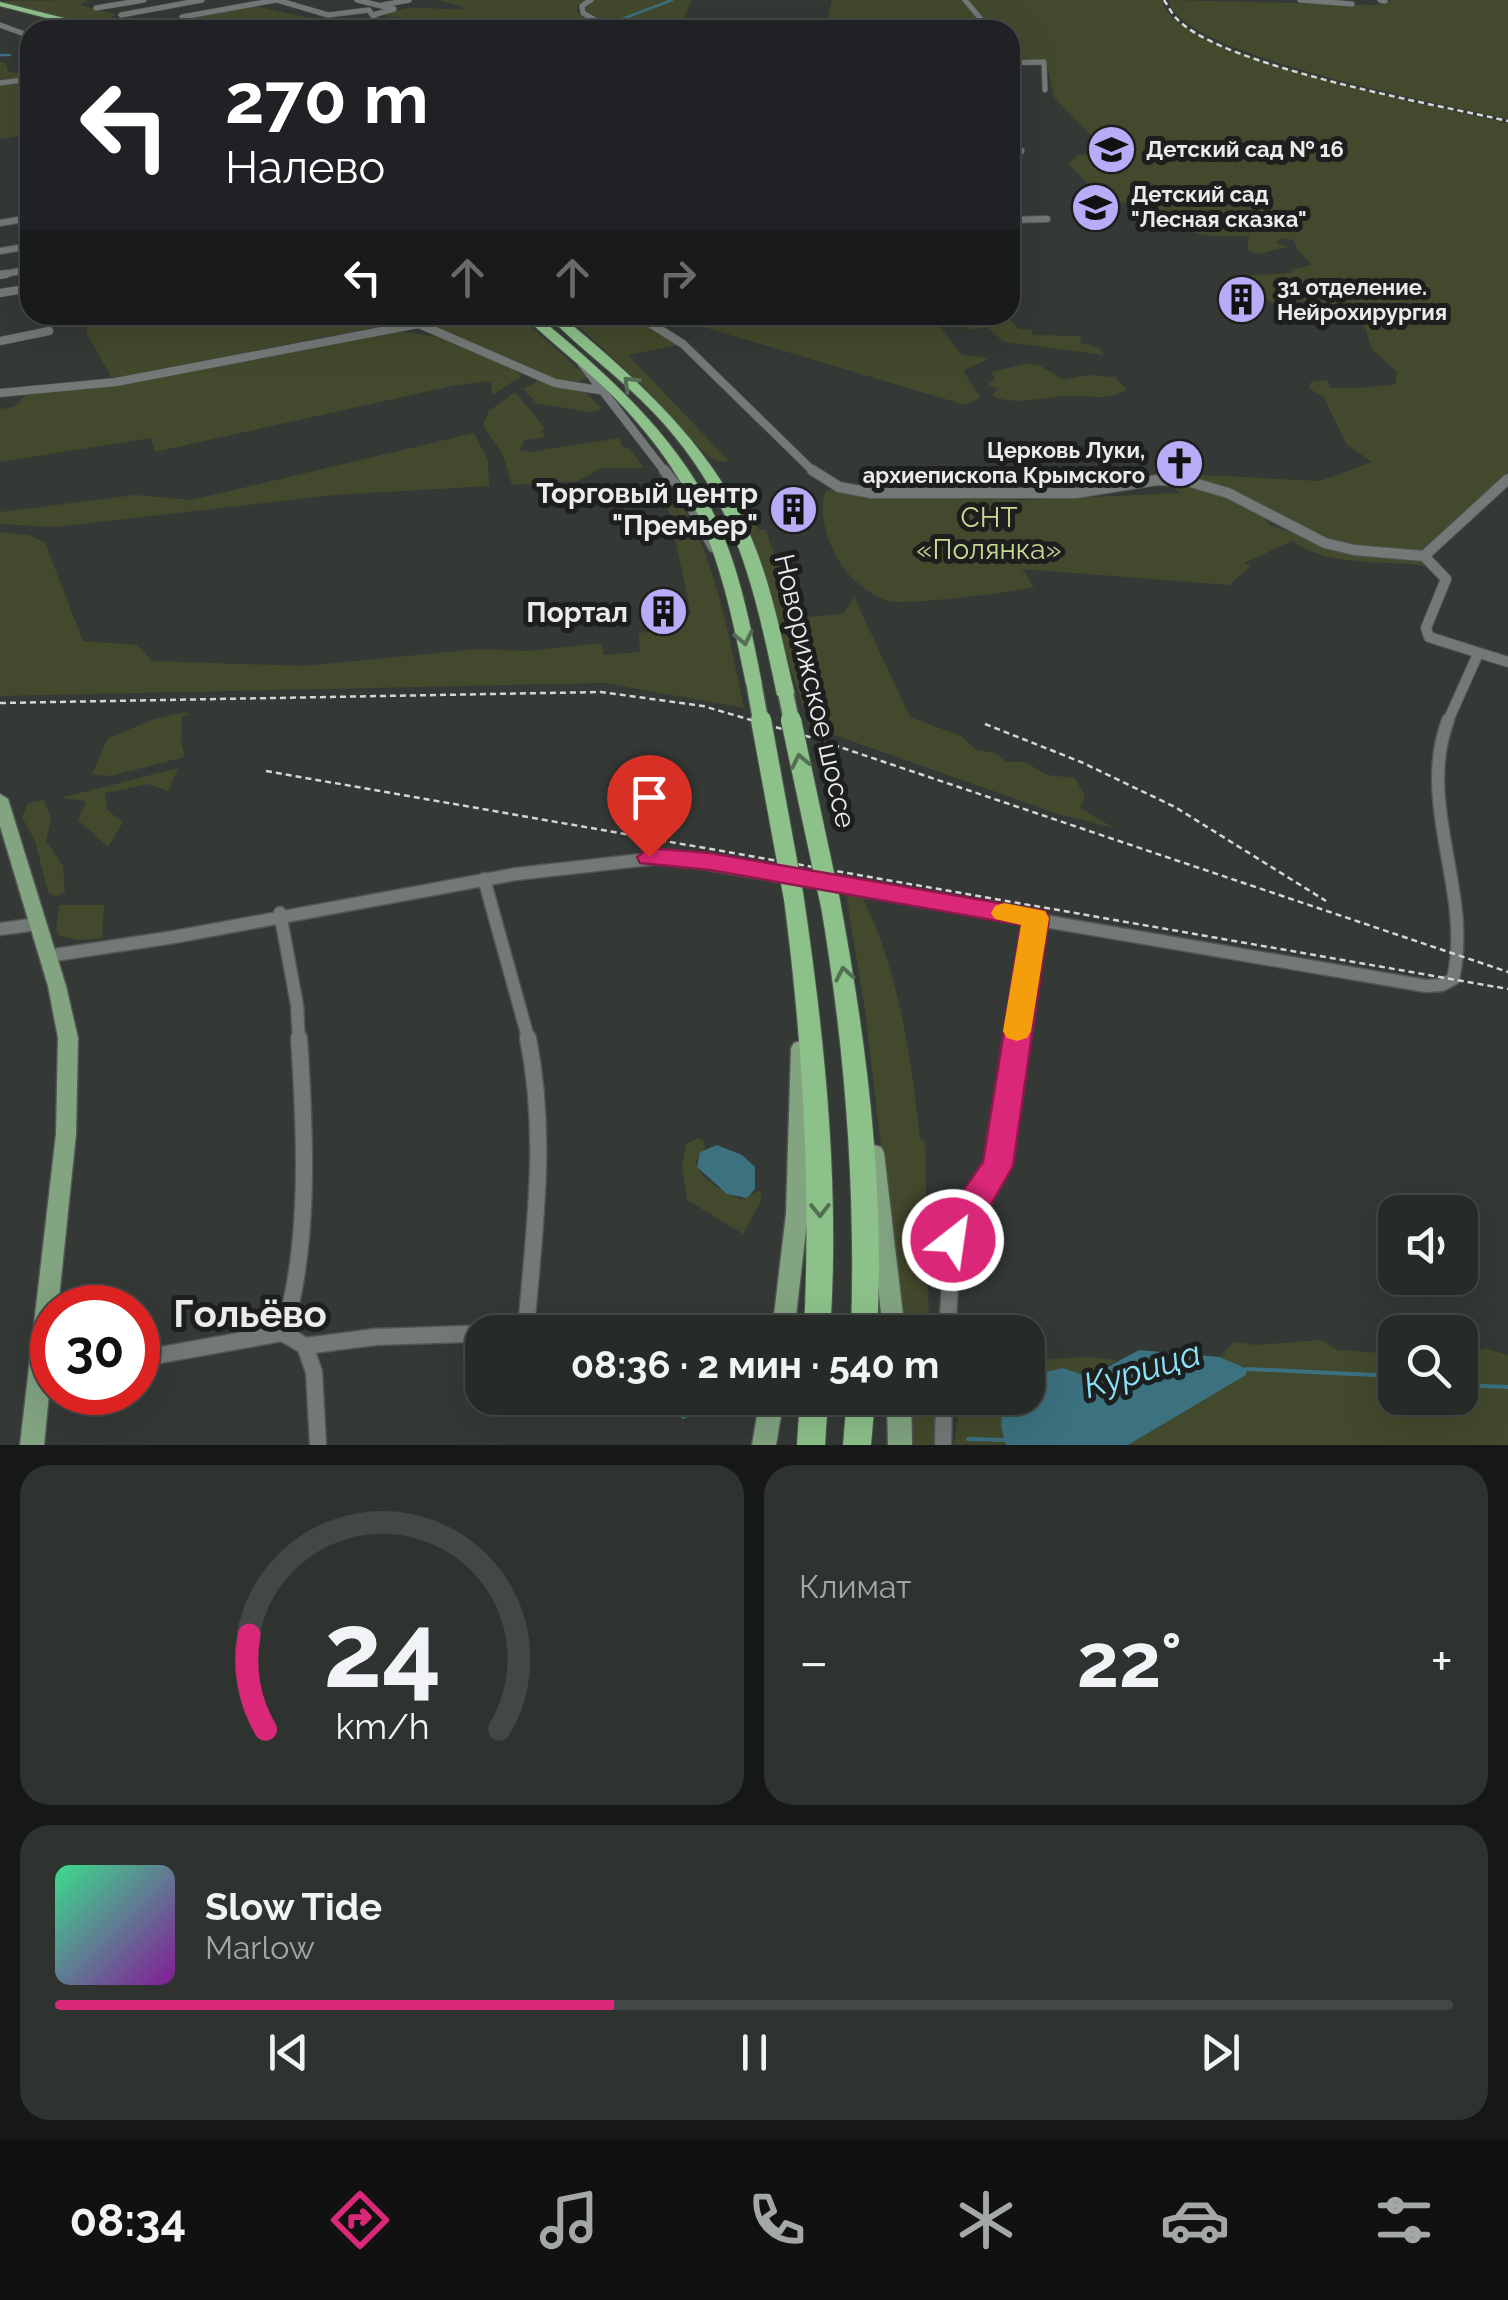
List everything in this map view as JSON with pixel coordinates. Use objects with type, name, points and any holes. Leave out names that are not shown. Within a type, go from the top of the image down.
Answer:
[{"type":"highway","points":[[0,6],[50,20]]},
{"type":"highway","points":[[0,6],[60,20]]},
{"type":"highway","name":"Новорижское шоссе","points":[[541,325],[624,398],[676,464],[713,528],[734,592],[800,939],[818,1114],[818,1315]]},
{"type":"highway","name":"Новорижское шоссе","points":[[571,325],[664,417],[727,502],[752,562],[832,906],[855,1042],[864,1202],[864,1315]]},
{"type":"highway","points":[[810,1445],[813,1415]]},
{"type":"highway","points":[[857,1445],[860,1415]]},
{"type":"main road","points":[[0,799],[65,1016],[68,1088],[53,1285]]},
{"type":"main road","points":[[784,1315],[800,1158],[800,939]]},
{"type":"main road","points":[[855,1042],[872,1138],[892,1315]]},
{"type":"main road","points":[[32,1445],[38,1415]]},
{"type":"main road","points":[[764,1445],[769,1415]]},
{"type":"main road","points":[[900,1415],[900,1445]]},
{"type":"street","points":[[96,8],[144,0]]},
{"type":"street","points":[[121,15],[202,0]]},
{"type":"street","points":[[182,17],[277,0],[328,15]]},
{"type":"street","points":[[357,0],[394,9],[373,16]]},
{"type":"street","points":[[382,5],[409,0]]},
{"type":"street","points":[[591,0],[582,6],[583,14],[594,20]]},
{"type":"street","points":[[965,0],[982,20]]},
{"type":"street","points":[[1300,0],[1352,4]]},
{"type":"street","points":[[309,18],[362,8],[378,20]]},
{"type":"street","points":[[1020,63],[1045,64],[1045,90]]},
{"type":"street","points":[[1020,220],[1048,219]]},
{"type":"street","points":[[0,393],[106,384],[414,325]]},
{"type":"street","points":[[421,325],[555,383],[599,390]]},
{"type":"street","points":[[652,325],[683,344],[817,474],[847,490],[1076,493],[1160,480],[1187,481],[1228,493],[1334,546],[1424,556],[1446,579],[1426,634],[1439,643],[1508,662]]},
{"type":"street","points":[[0,340],[49,331]]},
{"type":"street","points":[[575,354],[692,506],[734,592]]},
{"type":"street","points":[[577,385],[588,380],[588,374]]},
{"type":"street","points":[[1424,556],[1508,479]]},
{"type":"street","points":[[48,956],[89,946],[193,934],[280,913],[484,879],[630,858],[668,857],[1426,986],[1448,983],[1457,968],[1460,946],[1440,806],[1438,752],[1478,654]]},
{"type":"street","points":[[484,879],[531,1053],[541,1145],[529,1315]]},
{"type":"street","points":[[280,913],[296,1005],[306,1146],[292,1305],[284,1333]]},
{"type":"street","points":[[948,1315],[953,1240],[999,1160],[1036,918]]},
{"type":"street","points":[[0,929],[38,924]]},
{"type":"street","points":[[160,1355],[284,1333],[305,1346],[465,1334]]},
{"type":"street","points":[[305,1346],[314,1372],[318,1445]]},
{"type":"street","points":[[943,1445],[944,1415]]},
{"type":"green space","points":[[88,0],[80,5],[117,15],[110,17],[119,20],[73,20],[0,1]]},
{"type":"green space","points":[[438,0],[587,0],[577,5],[578,13],[591,20],[406,20],[384,16],[415,8],[467,8]]},
{"type":"green space","points":[[595,0],[692,0],[683,20],[602,20],[585,10]]},
{"type":"green space","name":"СНТ «Полянка»","points":[[832,0],[1162,0],[1176,21],[1211,41],[1259,60],[1375,93],[1508,123],[1508,472],[1460,516],[1429,552],[1345,543],[1264,518],[1269,524],[1335,549],[1420,560],[1432,567],[1324,556],[1292,541],[1244,563],[1251,566],[1229,585],[1022,569],[1034,587],[898,602],[869,592],[834,553],[824,523],[826,490],[1021,500],[1180,493],[1173,487],[1190,480],[1181,474],[1320,481],[1372,462],[1347,445],[1324,398],[1309,388],[1311,382],[1327,380],[1334,388],[1383,386],[1395,384],[1397,372],[1371,348],[1366,329],[1355,318],[1305,301],[1272,303],[1220,279],[1245,280],[1251,275],[1291,273],[1293,269],[1312,265],[1294,240],[1280,238],[1276,243],[1288,247],[1257,254],[1247,249],[1249,236],[1194,233],[1175,224],[1166,216],[1170,213],[1101,198],[1068,163],[1080,154],[1111,158],[1133,150],[1106,140],[1090,148],[1092,137],[1054,97],[1046,61],[1020,62],[1020,20],[827,20]]},
{"type":"green space","points":[[1169,0],[1375,5],[1393,0],[1508,0],[1508,119],[1378,90],[1264,58],[1217,40],[1183,20]]},
{"type":"green space","points":[[251,5],[318,20],[170,20]]},
{"type":"green space","points":[[0,61],[6,64],[8,72],[20,73],[20,136],[0,139]]},
{"type":"green space","points":[[87,325],[387,325],[112,378],[86,332]]},
{"type":"green space","points":[[529,325],[587,377],[576,384],[560,383],[432,327]]},
{"type":"green space","points":[[577,325],[647,325],[678,345],[628,355],[732,460],[719,462],[706,455],[646,389]]},
{"type":"green space","points":[[697,325],[939,325],[962,355],[990,358],[963,371],[981,398],[965,405]]},
{"type":"green space","points":[[1015,325],[1033,330],[1031,335],[1081,336],[1080,343],[1099,348],[1104,355],[1004,342],[987,327],[962,327]]},
{"type":"green space","points":[[392,332],[460,344],[496,359],[522,376],[492,395],[491,381],[457,385],[155,452],[151,438],[0,462],[0,409],[14,407],[27,394]]},
{"type":"green space","points":[[1025,364],[1039,365],[1064,380],[1087,375],[1115,377],[1127,390],[1100,397],[1024,401],[992,396],[997,389],[988,384],[995,379],[991,372]]},
{"type":"green space","points":[[538,381],[581,388],[602,409],[589,412],[536,403],[523,389]]},
{"type":"green space","points":[[515,392],[544,427],[541,431],[546,437],[525,440],[519,450],[529,452],[620,438],[621,446],[630,449],[644,468],[601,468],[578,481],[512,485],[503,455],[483,425],[489,411]]},
{"type":"green space","points":[[474,433],[488,461],[489,486],[334,495],[55,527],[0,524],[0,512],[135,495],[192,500]]},
{"type":"green space","points":[[657,485],[675,497],[704,550],[725,620],[744,708],[604,683],[0,696],[0,532],[29,535],[45,543],[83,641],[137,645],[152,661],[304,666],[479,649],[529,651],[601,643],[604,655],[640,652],[639,633],[670,629],[691,614],[669,510],[639,492],[641,486]]},
{"type":"green space","points":[[744,501],[759,530],[766,530],[794,618],[843,614],[854,597],[910,717],[961,736],[976,750],[995,753],[1006,762],[1025,762],[1047,775],[1075,778],[1085,797],[1080,808],[1114,828],[1058,814],[809,726],[741,511]]},
{"type":"green space","points":[[189,714],[182,717],[181,742],[185,757],[110,776],[92,774],[108,738],[154,719]]},
{"type":"green space","points":[[178,768],[168,791],[148,784],[105,793],[107,810],[123,822],[108,847],[78,820],[86,801],[60,798]]},
{"type":"green space","points":[[44,800],[51,819],[46,841],[63,866],[65,892],[56,897],[48,892],[35,841],[22,817],[28,803]]},
{"type":"green space","points":[[846,894],[861,895],[874,923],[894,983],[907,1045],[920,1139],[925,1142],[929,1315],[901,1315],[865,1010]]},
{"type":"green space","points":[[59,905],[104,905],[102,938],[79,940],[60,936],[56,930]]},
{"type":"green space","points":[[698,1138],[704,1141],[705,1148],[695,1163],[702,1175],[740,1199],[761,1190],[761,1201],[743,1234],[687,1200],[682,1166],[686,1144]]},
{"type":"green space","points":[[1321,1340],[1337,1350],[1378,1353],[1378,1415],[1478,1415],[1478,1350],[1508,1355],[1508,1445],[1128,1445],[1246,1375],[1247,1369],[1220,1357],[1234,1342],[1256,1345]]},
{"type":"green space","points":[[1045,1359],[1117,1360],[1088,1377],[1063,1368],[1045,1372]]},
{"type":"green space","points":[[908,1415],[934,1415],[934,1445],[909,1445]]},
{"type":"green space","points":[[958,1415],[1002,1415],[1006,1445],[954,1445]]},
{"type":"water","points":[[717,1145],[742,1155],[755,1167],[755,1189],[747,1198],[727,1194],[697,1167],[700,1152]]},
{"type":"water","points":[[1139,1350],[1220,1357],[1247,1369],[1246,1375],[1128,1445],[1006,1445],[1002,1415],[1045,1415],[1045,1372],[1063,1368],[1089,1377]]},
{"type":"waterway","points":[[620,20],[672,0]]},
{"type":"waterway","points":[[389,19],[415,20]]},
{"type":"waterway","points":[[0,55],[10,55]]},
{"type":"waterway","name":"Курица","points":[[1247,1369],[1378,1375]]},
{"type":"waterway","name":"Курица","points":[[1478,1386],[1508,1387]]},
{"type":"waterway","name":"Курица","points":[[683,1417],[688,1415]]},
{"type":"waterway","name":"Курица","points":[[968,1439],[1006,1440]]},
{"type":"railway","points":[[1164,0],[1177,19],[1202,37],[1238,53],[1334,82],[1508,121]]},
{"type":"railway","points":[[0,703],[601,692],[703,706],[813,738],[1508,972]]},
{"type":"railway","points":[[985,724],[1081,762],[1175,807],[1326,901]]},
{"type":"railway","points":[[266,771],[1508,989]]},
{"type":"slow traffic","points":[[1004,913],[1036,918],[1017,1031]]},
{"type":"place","name":"Детский сад № 16","points":[[1111,149]]},
{"type":"place","name":"Детский сад \"Лесная сказка\"","points":[[1096,207]]},
{"type":"place","name":"31 отделение. Нейрохирургия","points":[[1242,300]]},
{"type":"place","name":"Церковь Луки, архиепископа Крымского","points":[[1180,463]]},
{"type":"place","name":"Торговый центр \"Премьер\"","points":[[793,509]]},
{"type":"place","name":"Портал","points":[[663,612]]},
{"type":"district","name":"Гольёво","points":[[250,1313]]},
{"type":"route","points":[[649,857],[710,861],[1036,918],[998,1166],[959,1224],[953,1240]]}]
